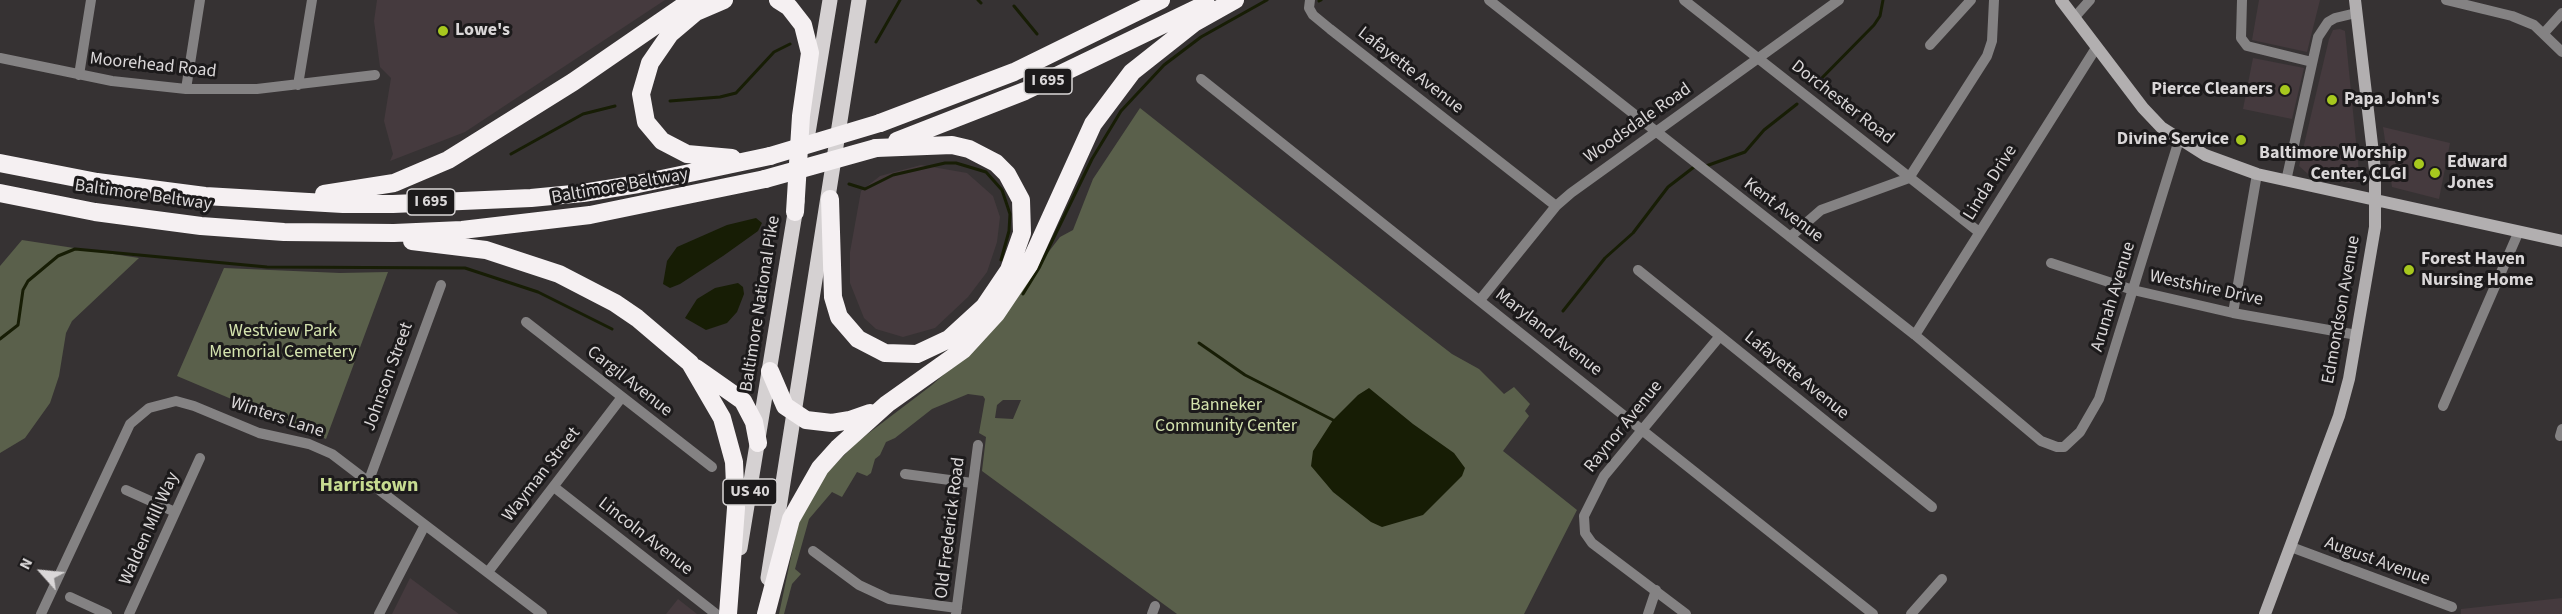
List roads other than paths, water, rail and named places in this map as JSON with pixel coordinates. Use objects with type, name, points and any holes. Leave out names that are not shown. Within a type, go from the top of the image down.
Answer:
[{"type":"highway","points":[[256,199],[372,188],[423,172],[471,147],[573,82],[692,0]]},
{"type":"highway","points":[[724,0],[704,8],[681,23],[660,47],[644,79],[642,108],[653,132],[674,149],[713,158],[765,157]]},
{"type":"highway","points":[[777,0],[789,7],[803,25],[810,53],[801,116],[795,212]]},
{"type":"highway","name":"Baltimore Beltway","points":[[0,163],[154,190],[256,199],[393,204],[531,198],[638,184],[765,157],[880,123],[1014,72],[1161,0]]},
{"type":"highway","name":"Baltimore Beltway","points":[[0,193],[151,220],[244,230],[342,233],[450,231],[535,223],[647,205],[765,179],[876,148],[955,120],[1025,91],[1213,0]]},
{"type":"highway","points":[[764,614],[788,528],[804,494],[838,448],[887,404],[963,350],[1012,292],[1040,241],[1082,145],[1119,86],[1132,72],[1179,34],[1236,0]]},
{"type":"highway","points":[[830,199],[833,297],[839,317],[858,339],[885,353],[917,354],[949,339],[984,307],[1009,270],[1022,233],[1021,200],[1011,180],[996,163],[969,149],[952,145],[876,148]]},
{"type":"highway","points":[[342,233],[486,250],[534,264],[577,282],[615,303],[658,334],[690,363],[743,401],[754,422],[758,443]]},
{"type":"highway","points":[[690,363],[722,418],[734,462],[736,508],[728,614]]},
{"type":"highway","points":[[770,371],[785,406],[806,420],[832,423],[864,416],[887,404]]},
{"type":"main road","name":"Baltimore National Pike","points":[[728,614],[830,0]]},
{"type":"main road","name":"US 40","points":[[764,614],[859,0]]},
{"type":"main road","points":[[2061,0],[2143,108],[2179,140],[2205,154],[2257,174],[2562,241]]},
{"type":"main road","name":"Edmondson Avenue","points":[[2265,614],[2339,416],[2357,335],[2375,227],[2375,170],[2356,6]]},
{"type":"street","points":[[79,75],[91,0]]},
{"type":"street","points":[[186,90],[200,0]]},
{"type":"street","points":[[298,85],[312,0]]},
{"type":"street","name":"Kent Avenue","points":[[1489,0],[1712,178],[1915,335],[2041,441],[2057,447]]},
{"type":"street","name":"Dorchester Road","points":[[1684,0],[1979,232]]},
{"type":"street","name":"Woodsdale Road","points":[[1480,300],[1556,206],[1583,183],[1839,0]]},
{"type":"street","points":[[1930,45],[1971,0]]},
{"type":"street","points":[[1790,237],[1821,210],[1909,178],[1980,70],[1992,41],[1994,0]]},
{"type":"street","points":[[2074,18],[2090,0]]},
{"type":"street","points":[[2242,0],[2241,38],[2247,46],[2312,62]]},
{"type":"street","points":[[2446,0],[2470,3],[2512,16],[2544,33],[2562,52]]},
{"type":"street","name":"Lafayette Avenue","points":[[1310,1],[1313,15],[1556,206]]},
{"type":"street","points":[[2286,181],[2318,37],[2328,22],[2356,6]]},
{"type":"street","points":[[2544,33],[2562,13]]},
{"type":"street","name":"Linda Drive","points":[[1915,335],[2096,48]]},
{"type":"street","name":"Moorehead Road","points":[[0,58],[79,75],[186,90],[258,89],[375,75]]},
{"type":"street","name":"Maryland Avenue","points":[[1201,79],[1873,614]]},
{"type":"street","name":"Arunah Avenue","points":[[2057,447],[2064,447],[2071,441],[2092,416],[2106,379],[2179,140]]},
{"type":"street","points":[[2233,313],[2257,174]]},
{"type":"street","points":[[2443,406],[2519,231]]},
{"type":"street","name":"Westshire Drive","points":[[2051,262],[2133,290],[2233,313],[2357,335]]},
{"type":"street","name":"Lafayette Avenue","points":[[1638,270],[1932,507]]},
{"type":"street","name":"Johnson Street","points":[[369,480],[441,285]]},
{"type":"street","name":"Cargil Avenue","points":[[526,322],[712,467]]},
{"type":"street","name":"Raynor Avenue","points":[[1686,614],[1593,543],[1585,533],[1584,516],[1594,491],[1642,429],[1720,336]]},
{"type":"street","name":"Wayman Street","points":[[488,572],[622,398]]},
{"type":"street","name":"Winters Lane","points":[[41,614],[130,424],[139,414],[156,405],[185,403],[259,433],[309,444],[332,454],[542,614]]},
{"type":"street","name":"Old Frederick Road","points":[[957,611],[978,445]]},
{"type":"street","name":"Walden Mill Way","points":[[129,614],[200,458]]},
{"type":"street","points":[[905,474],[972,483]]},
{"type":"street","name":"Lincoln Avenue","points":[[554,487],[716,614]]},
{"type":"street","points":[[126,490],[176,512]]},
{"type":"street","points":[[379,614],[425,525]]},
{"type":"street","name":"August Avenue","points":[[2290,547],[2452,607]]},
{"type":"street","points":[[813,551],[859,585],[889,598],[957,611]]},
{"type":"street","points":[[1911,614],[1942,579]]},
{"type":"street","points":[[1648,614],[1656,590]]},
{"type":"street","points":[[70,597],[107,614]]},
{"type":"waterway","points":[[876,42],[900,0]]},
{"type":"waterway","points":[[978,0],[981,3]]},
{"type":"waterway","points":[[1023,294],[1039,268],[1092,159],[1121,111],[1164,65],[1201,37],[1267,0]]},
{"type":"waterway","points":[[1813,87],[1874,25],[1880,16],[1883,0]]},
{"type":"waterway","points":[[1014,6],[1037,34]]},
{"type":"waterway","points":[[670,101],[720,97],[736,93],[774,52],[790,44]]},
{"type":"waterway","points":[[1706,166],[1745,152],[1764,130],[1797,104]]},
{"type":"waterway","points":[[511,154],[583,114],[615,106]]},
{"type":"waterway","points":[[849,184],[865,189],[893,175],[945,163],[956,163],[986,172],[1002,190],[1010,214],[1009,231],[1001,260]]},
{"type":"waterway","points":[[1563,311],[1605,258],[1633,233],[1668,187],[1694,167]]},
{"type":"waterway","points":[[0,339],[18,325],[23,290],[28,281],[58,256],[75,249],[267,267],[465,268],[538,292],[612,329]]},
{"type":"waterway","points":[[1199,343],[1245,375],[1333,420]]},
{"type":"place","name":"Lowe's","points":[[443,31]]},
{"type":"place","name":"Pierce Cleaners","points":[[2285,90]]},
{"type":"place","name":"Papa John's","points":[[2332,100]]},
{"type":"place","name":"Divine Service","points":[[2241,140]]},
{"type":"place","name":"Baltimore Worship Center, CLGI","points":[[2419,164]]},
{"type":"place","name":"Edward Jones","points":[[2435,173]]},
{"type":"place","name":"Forest Haven Nursing Home","points":[[2409,270]]},
{"type":"district","name":"Harristown","points":[[369,487]]},
{"type":"park label","name":"Westview Park Memorial Cemetery","points":[[283,342]]},
{"type":"park label","name":"Banneker Community Center","points":[[1226,416]]}]
